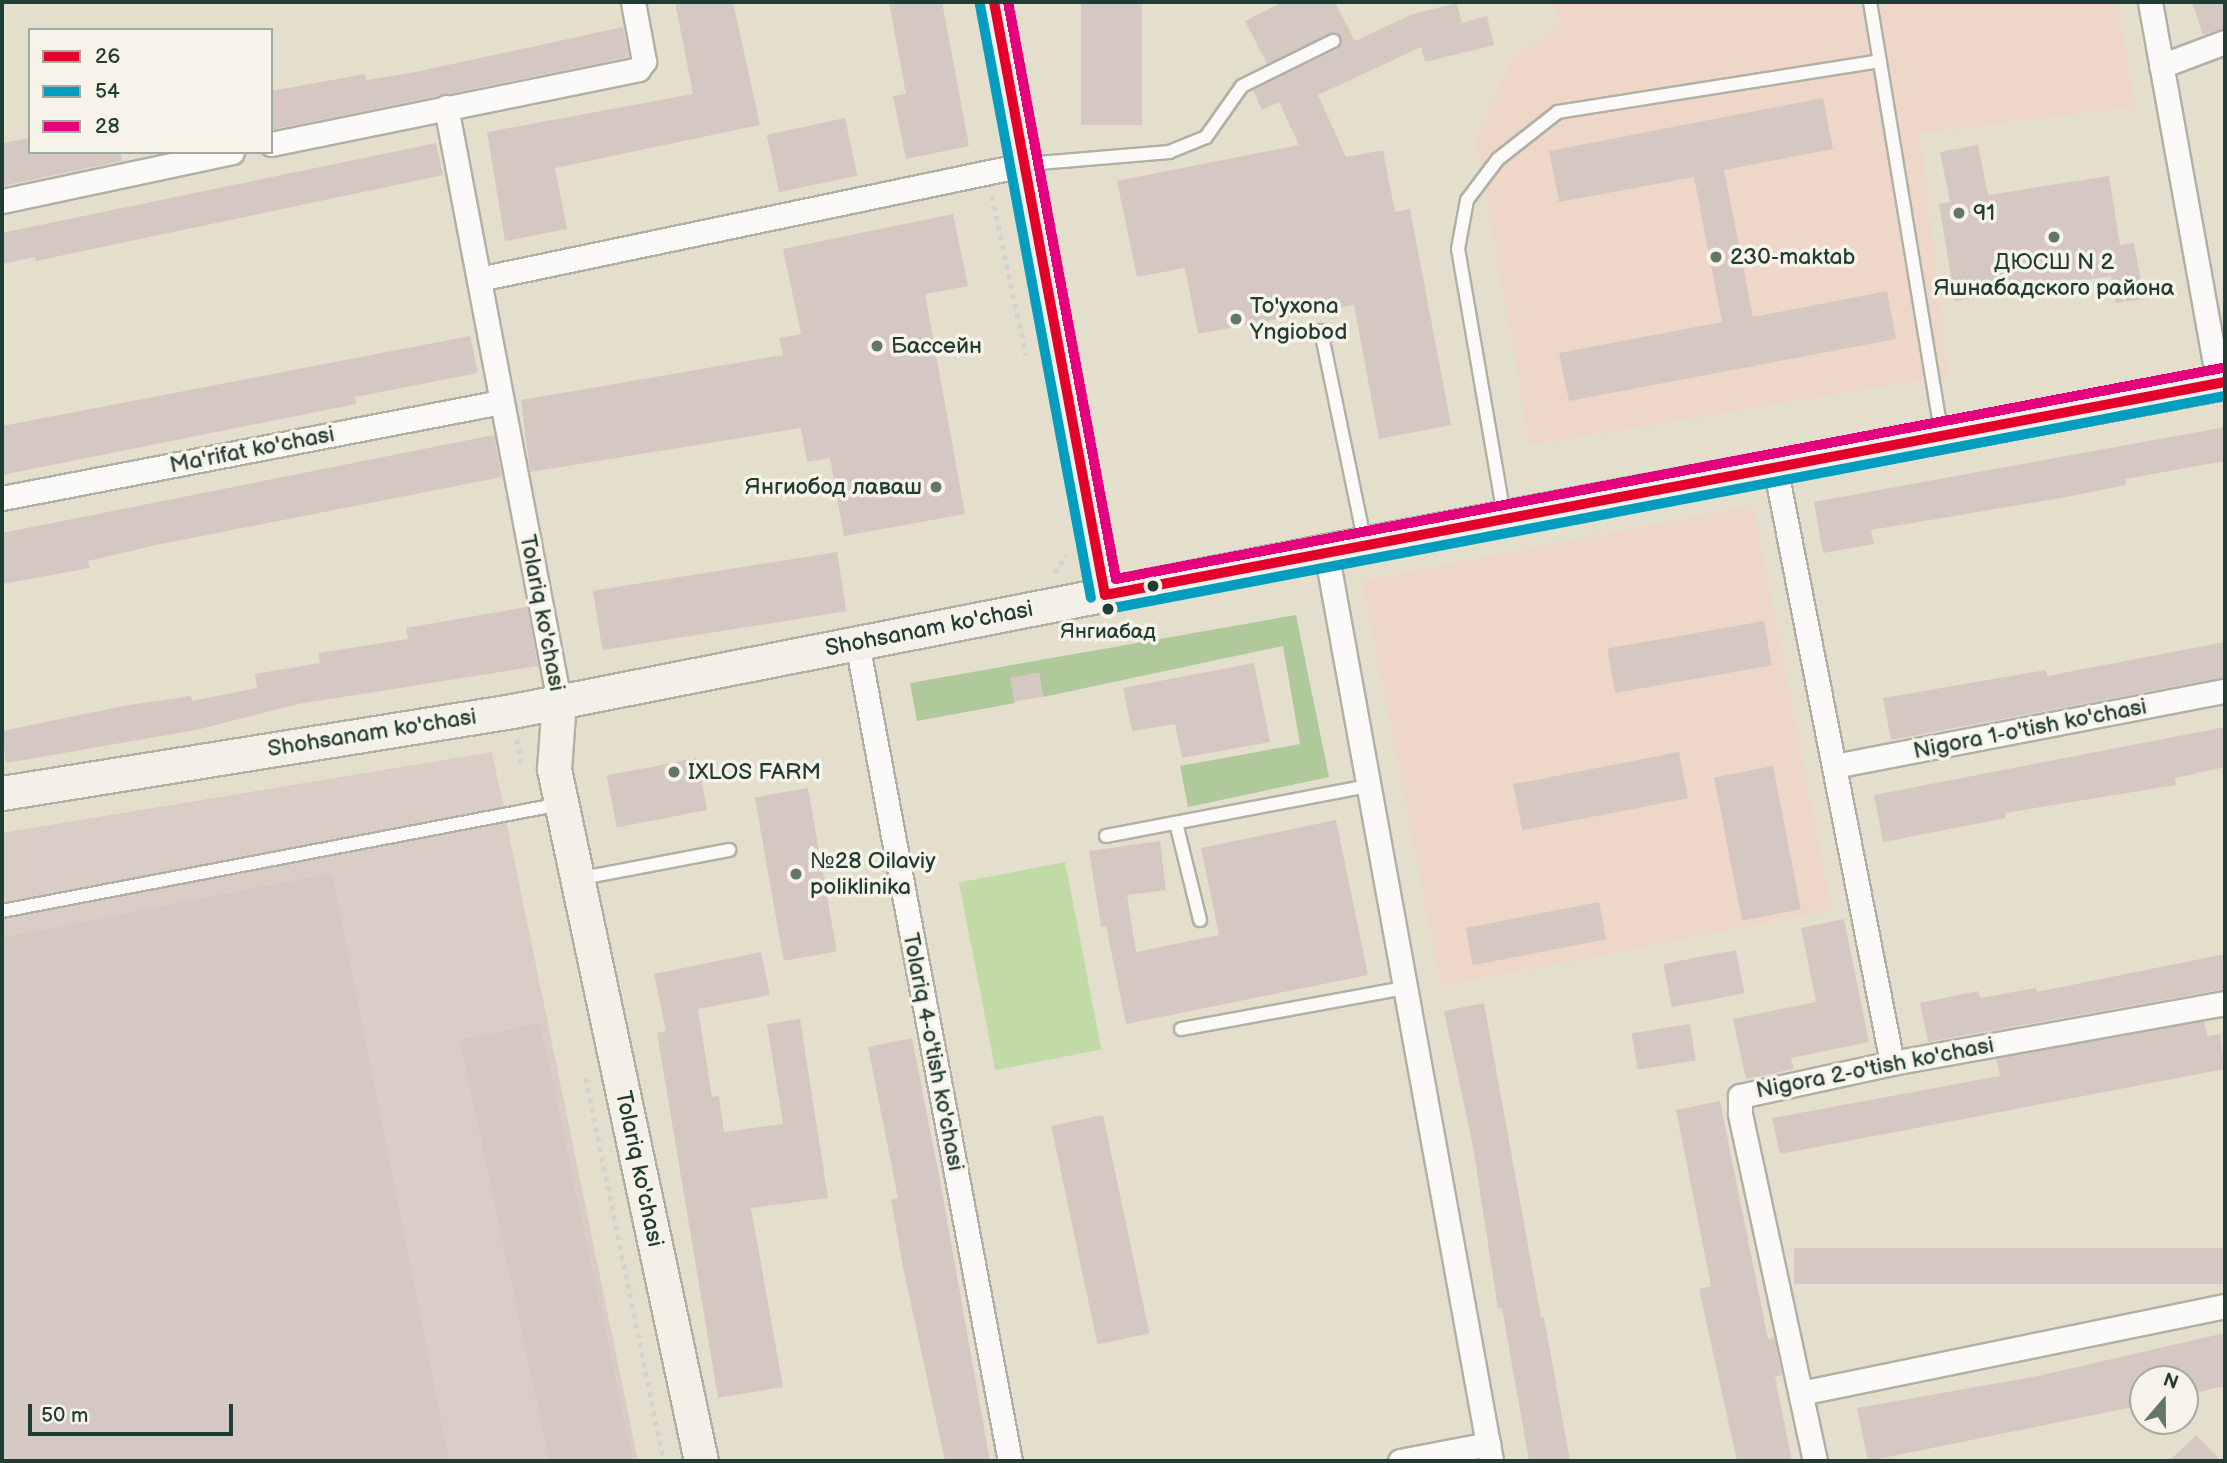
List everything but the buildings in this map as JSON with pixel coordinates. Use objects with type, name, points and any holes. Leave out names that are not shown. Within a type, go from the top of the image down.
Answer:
[{"type":"street","points":[[273,144],[638,69],[644,61],[633,2]]},
{"type":"street","points":[[993,2],[1105,595]]},
{"type":"street","points":[[2150,2],[2222,383]]},
{"type":"street","points":[[2161,66],[2225,41]]},
{"type":"street","name":"Tolariq ko'chasi","points":[[446,107],[559,701],[554,769],[701,1461]]},
{"type":"street","points":[[2,201],[223,154]]},
{"type":"street","points":[[479,279],[1023,165]]},
{"type":"street","name":"Shohsanam ko'chasi","points":[[2,793],[512,711],[1326,551],[2222,383]]},
{"type":"street","name":"Ma'rifat ko'chasi","points":[[2,498],[501,402]]},
{"type":"street","points":[[1775,466],[1892,1063]]},
{"type":"street","points":[[1326,551],[1490,1452],[1400,1461]]},
{"type":"street","name":"Tolariq 4-o'tish ko'chasi","points":[[857,643],[1010,1461]]},
{"type":"street","name":"Nigora 1-o'tish ko'chasi","points":[[1834,766],[2225,691]]},
{"type":"street","name":"Nigora 2-o'tish ko'chasi","points":[[1815,1461],[1740,1113],[1740,1096],[1892,1063],[2225,1003]]},
{"type":"street","points":[[1801,1392],[2225,1306]]},
{"type":"lane","points":[[1870,2],[1942,436]]},
{"type":"lane","points":[[1023,165],[1169,152],[1206,137],[1242,86],[1333,41]]},
{"type":"lane","points":[[1504,518],[1458,249],[1467,200],[1498,159],[1558,112],[1880,61]]},
{"type":"lane","points":[[1321,331],[1365,544]]},
{"type":"lane","points":[[1106,836],[1368,786]]},
{"type":"lane","points":[[2,911],[561,804]]},
{"type":"lane","points":[[1176,823],[1200,920]]},
{"type":"lane","points":[[577,879],[729,850]]},
{"type":"lane","points":[[1181,1029],[1405,988]]},
{"type":"path","points":[[987,172],[1028,361]]},
{"type":"path","points":[[1044,576],[1057,573],[1068,550]]},
{"type":"path","points":[[512,711],[523,771]]},
{"type":"path","points":[[583,1066],[664,1461]]},
{"type":"shaded area","name":"230-maktab","points":[[1556,2],[2117,2],[2135,107],[1920,133],[1948,376],[1530,445],[1476,139],[1513,56],[1559,27]]},
{"type":"shaded area","points":[[1753,505],[1832,910],[1441,986],[1362,581]]},
{"type":"shaded area","points":[[492,752],[638,1461],[2,1461],[2,833]]},
{"type":"green space","points":[[1296,615],[1329,777],[1188,807],[1180,766],[1300,744],[1283,646],[1043,697],[1039,673],[1011,678],[1015,703],[917,721],[910,683]]},
{"type":"green space","points":[[1065,862],[1101,1049],[995,1070],[959,883]]},
{"type":"transit line","name":"26","points":[[994,2],[1105,595]]},
{"type":"transit line","name":"28","points":[[1008,2],[1116,579],[2222,368]]},
{"type":"transit line","name":"54","points":[[980,5],[1091,598]]},
{"type":"transit line","name":"26","points":[[1105,595],[2225,382]]},
{"type":"transit line","name":"54","points":[[1108,609],[2225,396]]},
{"type":"place","name":"91","points":[[1959,213]]},
{"type":"place","name":"ДЮСШ N 2 Яшнабадского района","points":[[2054,237]]},
{"type":"place","name":"230-maktab","points":[[1716,257]]},
{"type":"place","name":"To'yxona Yngiobod","points":[[1236,319]]},
{"type":"place","name":"Бассейн","points":[[877,346]]},
{"type":"place","name":"Янгиобод лаваш","points":[[936,487]]},
{"type":"place","name":"Янгиабад","points":[[1108,609]]},
{"type":"place","name":"IXLOS FARM","points":[[674,772]]},
{"type":"place","name":"№28 Oilaviy poliklinika","points":[[796,874]]}]
